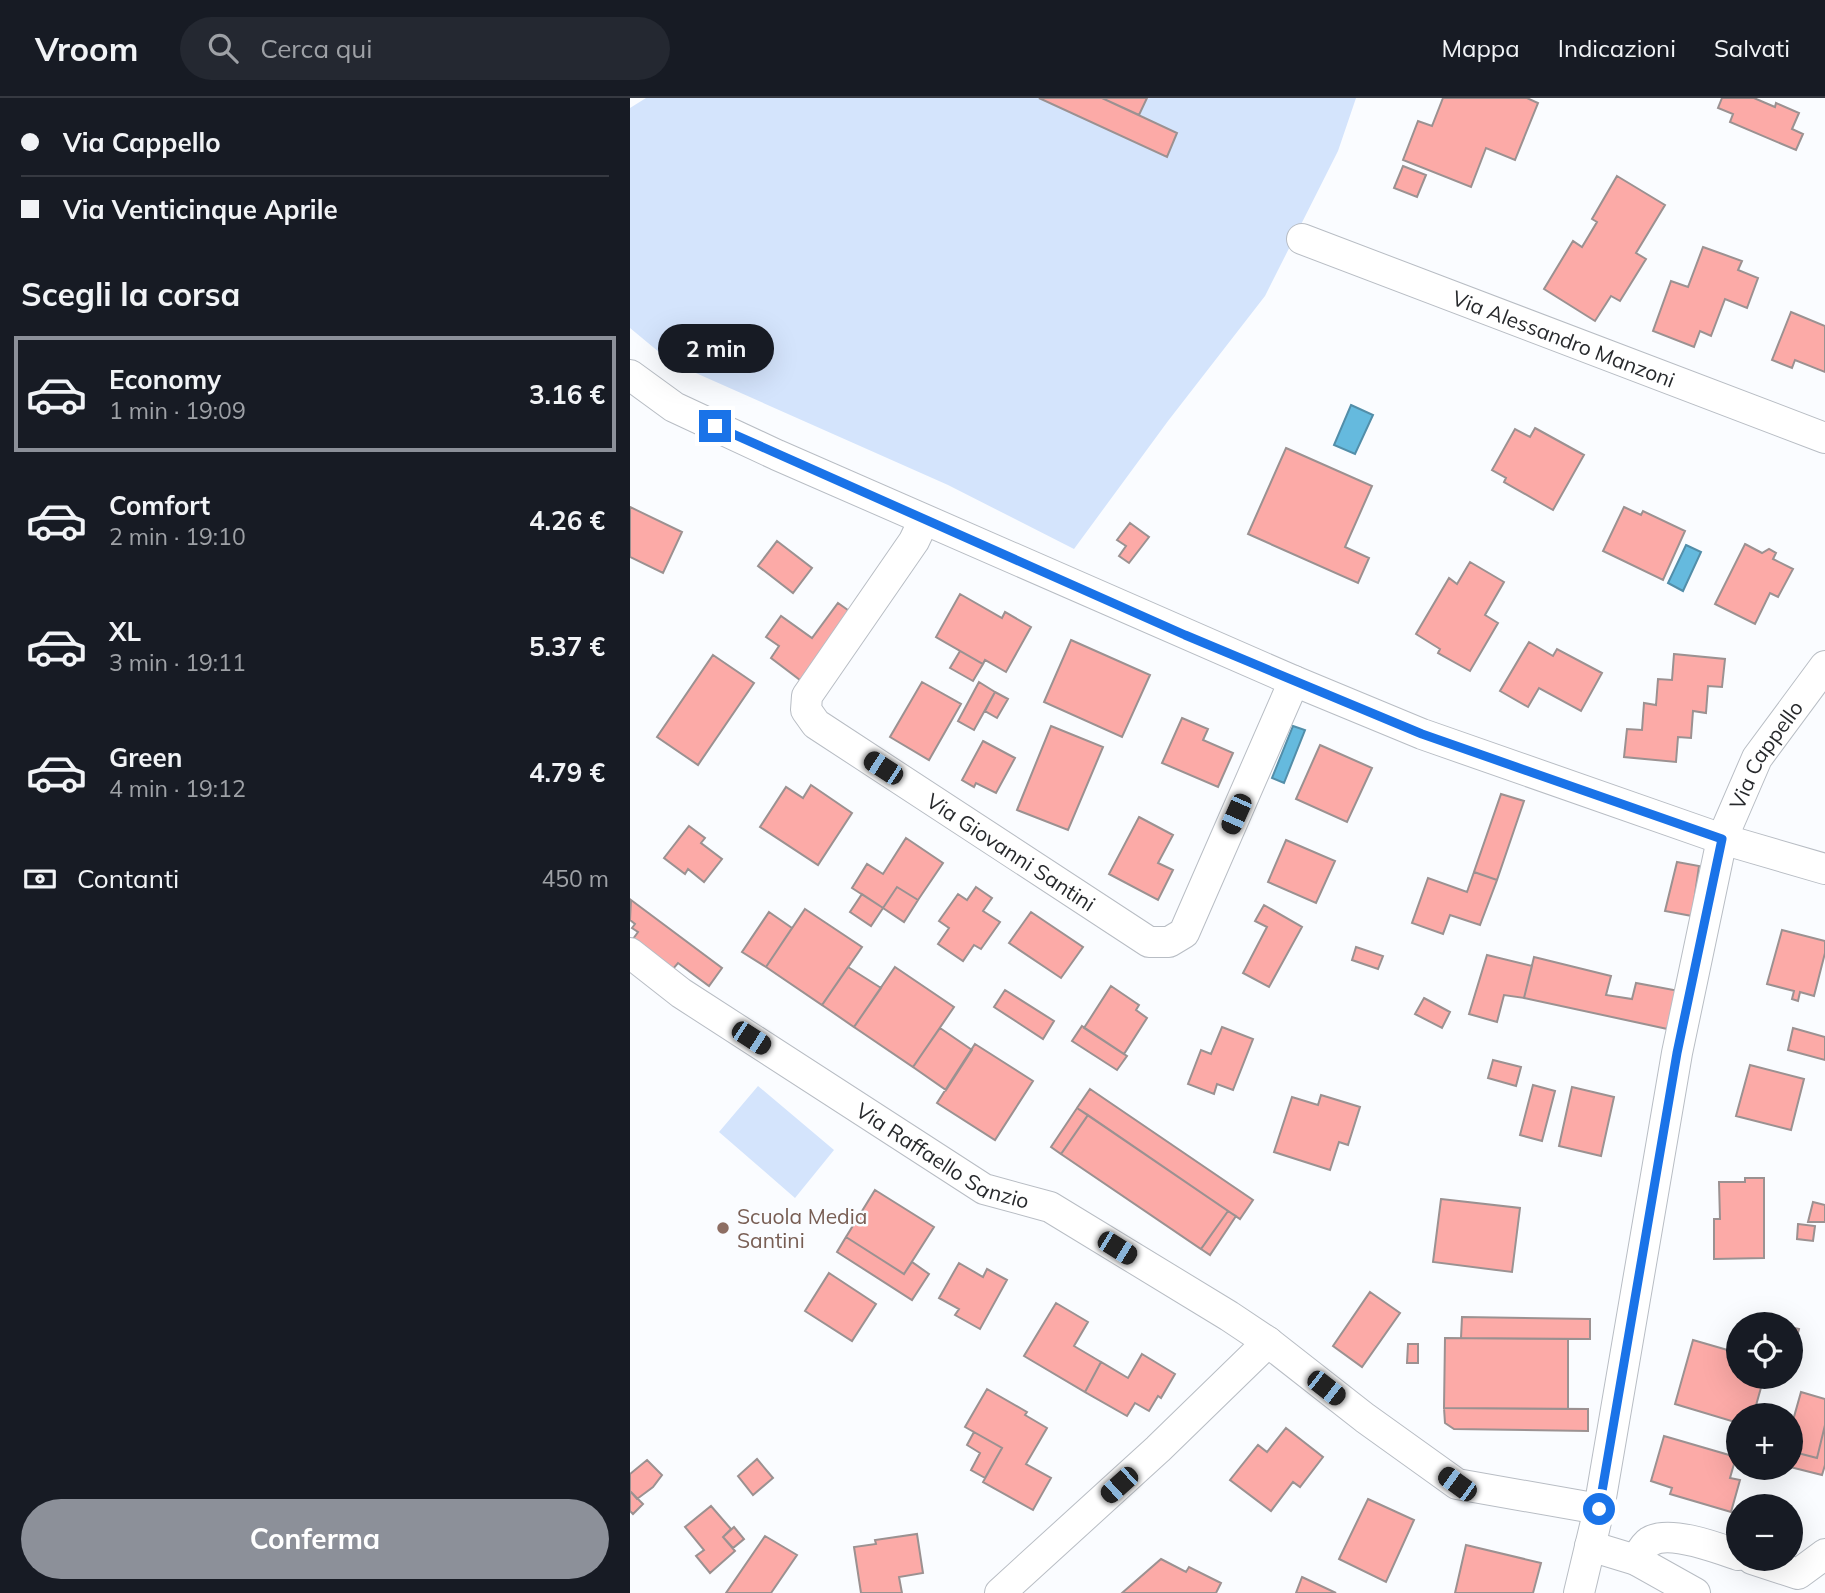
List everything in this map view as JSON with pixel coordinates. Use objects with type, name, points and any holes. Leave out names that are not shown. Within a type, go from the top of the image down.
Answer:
[{"type":"street","name":"Via Alessandro Manzoni","points":[[1302,239],[1825,438]]},
{"type":"street","points":[[630,376],[674,407],[777,455],[1294,681],[1422,734],[1722,839],[1825,869]]},
{"type":"street","name":"Via Giovanni Santini","points":[[924,520],[914,541],[807,696],[806,710],[816,724],[1149,942],[1169,942],[1184,933],[1294,681]]},
{"type":"street","name":"Via Cappello","points":[[1579,1593],[1599,1509],[1677,1053],[1722,839],[1757,758],[1825,666]]},
{"type":"street","name":"Via Raffaello Sanzio","points":[[630,953],[681,993],[984,1189],[1050,1207],[1268,1342],[1365,1418],[1457,1484],[1599,1509]]},
{"type":"street","points":[[1000,1593],[1158,1448],[1268,1342]]},
{"type":"street","points":[[1636,1560],[1649,1542],[1665,1538],[1704,1543],[1726,1551]]},
{"type":"street","points":[[1590,1546],[1636,1560],[1695,1593]]},
{"type":"street","points":[[1803,1570],[1825,1554]]},
{"type":"shaded area","points":[[646,98],[1356,98],[1338,151],[1265,296],[1168,421],[1074,549],[948,485],[671,362],[630,328],[630,108]]},
{"type":"shaded area","points":[[758,1086],[834,1150],[795,1198],[719,1132]]},
{"type":"water","points":[[1351,405],[1373,415],[1355,454],[1334,445]]},
{"type":"water","points":[[1686,545],[1701,552],[1683,591],[1668,583]]},
{"type":"water","points":[[1293,726],[1305,730],[1284,783],[1272,778]]},
{"type":"building","points":[[1039,98],[1102,98],[1177,133],[1167,157]]},
{"type":"building","points":[[1102,98],[1147,98],[1139,115]]},
{"type":"building","points":[[1443,98],[1527,98],[1538,103],[1515,160],[1486,148],[1471,187],[1403,160],[1418,121],[1432,126]]},
{"type":"building","points":[[1722,98],[1754,98],[1775,107],[1776,103],[1799,113],[1792,129],[1803,134],[1796,150],[1730,122],[1733,114],[1718,108]]},
{"type":"building","points":[[1403,166],[1426,175],[1417,197],[1394,188]]},
{"type":"building","points":[[1617,176],[1665,205],[1636,253],[1646,259],[1620,301],[1611,296],[1595,321],[1544,289],[1573,241],[1582,247],[1597,222],[1592,219]]},
{"type":"building","points":[[1703,247],[1742,261],[1738,270],[1758,278],[1747,308],[1725,299],[1711,336],[1700,331],[1694,347],[1653,331],[1671,281],[1688,287]]},
{"type":"building","points":[[1791,312],[1825,326],[1825,372],[1795,360],[1792,368],[1772,360]]},
{"type":"building","points":[[1535,428],[1584,455],[1553,510],[1504,482],[1506,478],[1492,470],[1515,429],[1530,437]]},
{"type":"building","points":[[1286,448],[1372,486],[1345,547],[1369,558],[1358,583],[1248,534]]},
{"type":"building","points":[[630,507],[682,532],[663,573],[630,557]]},
{"type":"building","points":[[1624,507],[1641,515],[1643,511],[1685,531],[1663,580],[1603,551]]},
{"type":"building","points":[[1130,523],[1149,537],[1129,563],[1119,556],[1126,546],[1117,540]]},
{"type":"building","points":[[777,541],[812,568],[793,593],[758,566]]},
{"type":"building","points":[[1745,544],[1762,553],[1769,549],[1776,553],[1773,559],[1793,569],[1778,597],[1770,593],[1755,624],[1715,604]]},
{"type":"building","points":[[1470,562],[1504,582],[1485,615],[1498,623],[1470,671],[1438,653],[1440,649],[1416,634],[1449,578],[1457,584]]},
{"type":"building","points":[[960,594],[1002,618],[1005,612],[1031,627],[1006,672],[985,660],[983,664],[936,637]]},
{"type":"building","points":[[838,603],[852,613],[804,683],[771,658],[779,646],[766,637],[781,616],[812,638]]},
{"type":"building","points":[[1071,640],[1150,675],[1122,737],[1044,702]]},
{"type":"building","points":[[1529,642],[1553,656],[1557,649],[1602,673],[1581,711],[1539,688],[1528,707],[1500,691]]},
{"type":"building","points":[[960,651],[983,664],[973,681],[950,668]]},
{"type":"building","points":[[1674,654],[1725,659],[1722,687],[1708,686],[1706,713],[1693,711],[1691,738],[1678,737],[1676,762],[1624,757],[1627,729],[1642,730],[1644,703],[1656,705],[1658,679],[1672,680]]},
{"type":"building","points":[[713,655],[754,683],[698,765],[657,737]]},
{"type":"building","points":[[922,682],[961,704],[929,760],[890,737]]},
{"type":"building","points":[[979,682],[995,692],[974,730],[958,721]]},
{"type":"building","points":[[995,692],[1008,699],[997,718],[985,711]]},
{"type":"building","points":[[1182,718],[1208,729],[1203,740],[1233,753],[1218,787],[1162,763]]},
{"type":"building","points":[[1051,726],[1103,747],[1068,830],[1017,810]]},
{"type":"building","points":[[983,741],[1015,758],[996,793],[976,783],[974,787],[962,780]]},
{"type":"building","points":[[1320,745],[1372,768],[1347,822],[1296,799]]},
{"type":"building","points":[[811,785],[852,813],[818,865],[760,827],[786,787],[803,798]]},
{"type":"building","points":[[1501,794],[1524,801],[1497,880],[1474,872]]},
{"type":"building","points":[[1139,817],[1173,835],[1158,863],[1173,870],[1158,900],[1109,874]]},
{"type":"building","points":[[689,826],[705,838],[701,843],[722,859],[704,882],[688,869],[685,874],[664,858]]},
{"type":"building","points":[[906,838],[943,863],[918,900],[897,887],[883,908],[852,888],[867,864],[883,874]]},
{"type":"building","points":[[1286,840],[1335,861],[1316,903],[1268,882]]},
{"type":"building","points":[[1677,862],[1699,866],[1692,916],[1665,911]]},
{"type":"building","points":[[1474,872],[1497,880],[1480,925],[1450,915],[1443,934],[1412,923],[1428,878],[1467,892]]},
{"type":"building","points":[[897,887],[918,900],[904,922],[883,908]]},
{"type":"building","points":[[976,887],[992,898],[983,911],[1000,922],[981,949],[974,945],[963,961],[938,944],[949,928],[939,921],[958,894],[967,900]]},
{"type":"building","points":[[862,894],[883,908],[871,926],[850,912]]},
{"type":"building","points":[[631,900],[722,968],[709,986],[678,963],[673,969],[633,939],[638,932],[632,928],[635,924],[630,920]]},
{"type":"building","points":[[1264,905],[1302,927],[1269,987],[1243,973],[1267,927],[1255,921]]},
{"type":"building","points":[[805,909],[862,947],[822,1005],[766,967]]},
{"type":"building","points":[[769,912],[792,928],[766,967],[742,952]]},
{"type":"building","points":[[1031,912],[1083,947],[1061,978],[1009,943]]},
{"type":"building","points":[[1782,930],[1825,941],[1825,953],[1814,996],[1800,992],[1798,1001],[1792,999],[1794,991],[1767,984]]},
{"type":"building","points":[[1356,947],[1383,956],[1378,969],[1352,960]]},
{"type":"building","points":[[1487,955],[1532,966],[1524,998],[1504,995],[1497,1022],[1469,1014]]},
{"type":"building","points":[[1534,957],[1611,976],[1606,995],[1632,999],[1636,983],[1679,991],[1672,1030],[1524,998]]},
{"type":"building","points":[[848,967],[881,988],[854,1027],[822,1005]]},
{"type":"building","points":[[895,967],[954,1007],[913,1067],[854,1027]]},
{"type":"building","points":[[1111,986],[1139,1005],[1136,1010],[1147,1018],[1124,1054],[1084,1028]]},
{"type":"building","points":[[1005,990],[1054,1021],[1043,1039],[994,1007]]},
{"type":"building","points":[[1424,998],[1450,1012],[1442,1028],[1415,1014]]},
{"type":"building","points":[[1082,1026],[1127,1056],[1117,1070],[1072,1041]]},
{"type":"building","points":[[1222,1027],[1253,1039],[1233,1090],[1217,1084],[1214,1094],[1188,1084],[1201,1050],[1211,1054]]},
{"type":"building","points":[[940,1028],[972,1050],[946,1090],[913,1067]]},
{"type":"building","points":[[1793,1028],[1825,1037],[1825,1060],[1788,1050]]},
{"type":"building","points":[[975,1044],[1033,1081],[995,1140],[937,1103]]},
{"type":"building","points":[[1493,1060],[1521,1067],[1516,1086],[1488,1078]]},
{"type":"building","points":[[1750,1065],[1804,1079],[1791,1130],[1736,1116]]},
{"type":"building","points":[[1533,1085],[1555,1091],[1542,1141],[1520,1135]]},
{"type":"building","points":[[1572,1087],[1614,1097],[1601,1156],[1559,1146]]},
{"type":"building","points":[[1090,1089],[1253,1200],[1240,1219],[1077,1108]]},
{"type":"building","points":[[1321,1095],[1360,1107],[1348,1145],[1339,1142],[1330,1170],[1274,1152],[1292,1097],[1318,1105]]},
{"type":"building","points":[[1077,1108],[1088,1115],[1061,1154],[1051,1147]]},
{"type":"building","points":[[1088,1115],[1228,1211],[1201,1249],[1061,1154]]},
{"type":"building","points":[[1745,1178],[1764,1178],[1764,1258],[1714,1259],[1714,1219],[1720,1219],[1719,1182],[1745,1182]]},
{"type":"building","points":[[875,1190],[934,1227],[904,1274],[846,1237]]},
{"type":"building","points":[[1441,1199],[1520,1208],[1512,1272],[1433,1262]]},
{"type":"building","points":[[1813,1202],[1825,1205],[1825,1222],[1808,1222]]},
{"type":"building","points":[[1228,1211],[1236,1216],[1210,1255],[1201,1249]]},
{"type":"building","points":[[1798,1224],[1815,1226],[1813,1241],[1797,1239]]},
{"type":"building","points":[[846,1237],[904,1274],[912,1262],[929,1274],[912,1300],[837,1252]]},
{"type":"building","points":[[959,1263],[983,1277],[987,1269],[1007,1280],[980,1329],[955,1315],[959,1309],[939,1298]]},
{"type":"building","points":[[829,1273],[876,1304],[852,1341],[805,1311]]},
{"type":"building","points":[[1370,1292],[1400,1313],[1362,1367],[1333,1346]]},
{"type":"building","points":[[1056,1303],[1088,1322],[1074,1346],[1101,1362],[1085,1392],[1024,1356]]},
{"type":"building","points":[[1462,1317],[1590,1319],[1590,1339],[1461,1338]]},
{"type":"building","points":[[1445,1338],[1568,1339],[1568,1409],[1444,1408]]},
{"type":"building","points":[[1693,1340],[1726,1350],[1726,1389],[1761,1389],[1757,1403],[1726,1403],[1726,1419],[1675,1404]]},
{"type":"building","points":[[1408,1344],[1418,1344],[1418,1363],[1407,1363]]},
{"type":"building","points":[[1142,1354],[1175,1374],[1161,1398],[1158,1396],[1149,1411],[1135,1403],[1127,1416],[1085,1392],[1101,1362],[1128,1378]]},
{"type":"building","points":[[987,1389],[1027,1412],[1025,1415],[1047,1428],[1026,1464],[1051,1478],[1033,1510],[983,1482],[1002,1448],[965,1427]]},
{"type":"building","points":[[1801,1392],[1825,1399],[1825,1425],[1817,1458],[1803,1454],[1803,1403],[1798,1403]]},
{"type":"building","points":[[1444,1408],[1588,1409],[1588,1431],[1454,1429],[1445,1423]]},
{"type":"building","points":[[1825,1425],[1825,1465],[1822,1475],[1803,1470],[1803,1454],[1817,1458]]},
{"type":"building","points":[[1286,1428],[1323,1457],[1300,1487],[1293,1482],[1271,1511],[1230,1480],[1258,1445],[1267,1452]]},
{"type":"building","points":[[974,1432],[1002,1448],[985,1478],[971,1470],[980,1453],[967,1445]]},
{"type":"building","points":[[1664,1436],[1726,1454],[1726,1480],[1740,1480],[1736,1494],[1726,1494],[1726,1511],[1670,1494],[1672,1488],[1651,1481]]},
{"type":"building","points":[[757,1459],[773,1478],[753,1495],[738,1476]]},
{"type":"building","points":[[647,1460],[662,1475],[653,1487],[637,1499],[630,1491],[630,1474]]},
{"type":"building","points":[[630,1491],[643,1504],[633,1514],[630,1511]]},
{"type":"building","points":[[1368,1499],[1414,1520],[1386,1582],[1339,1559]]},
{"type":"building","points":[[711,1506],[731,1529],[723,1537],[735,1551],[710,1573],[696,1556],[704,1550],[685,1527]]},
{"type":"building","points":[[734,1527],[744,1539],[733,1548],[723,1537]]},
{"type":"building","points":[[917,1534],[923,1573],[899,1577],[902,1593],[861,1593],[854,1547],[876,1544],[875,1540]]},
{"type":"building","points":[[765,1536],[797,1555],[771,1593],[726,1593]]},
{"type":"building","points":[[1466,1545],[1541,1563],[1533,1593],[1455,1593]]},
{"type":"building","points":[[1161,1559],[1186,1572],[1189,1567],[1221,1583],[1216,1593],[1122,1593]]},
{"type":"building","points":[[1302,1577],[1336,1593],[1296,1593]]},
{"type":"place","name":"Scuola Media Santini","points":[[723,1228]]},
{"type":"route","points":[[715,426],[1185,635],[1422,734],[1722,839],[1677,1053],[1599,1509]]}]
